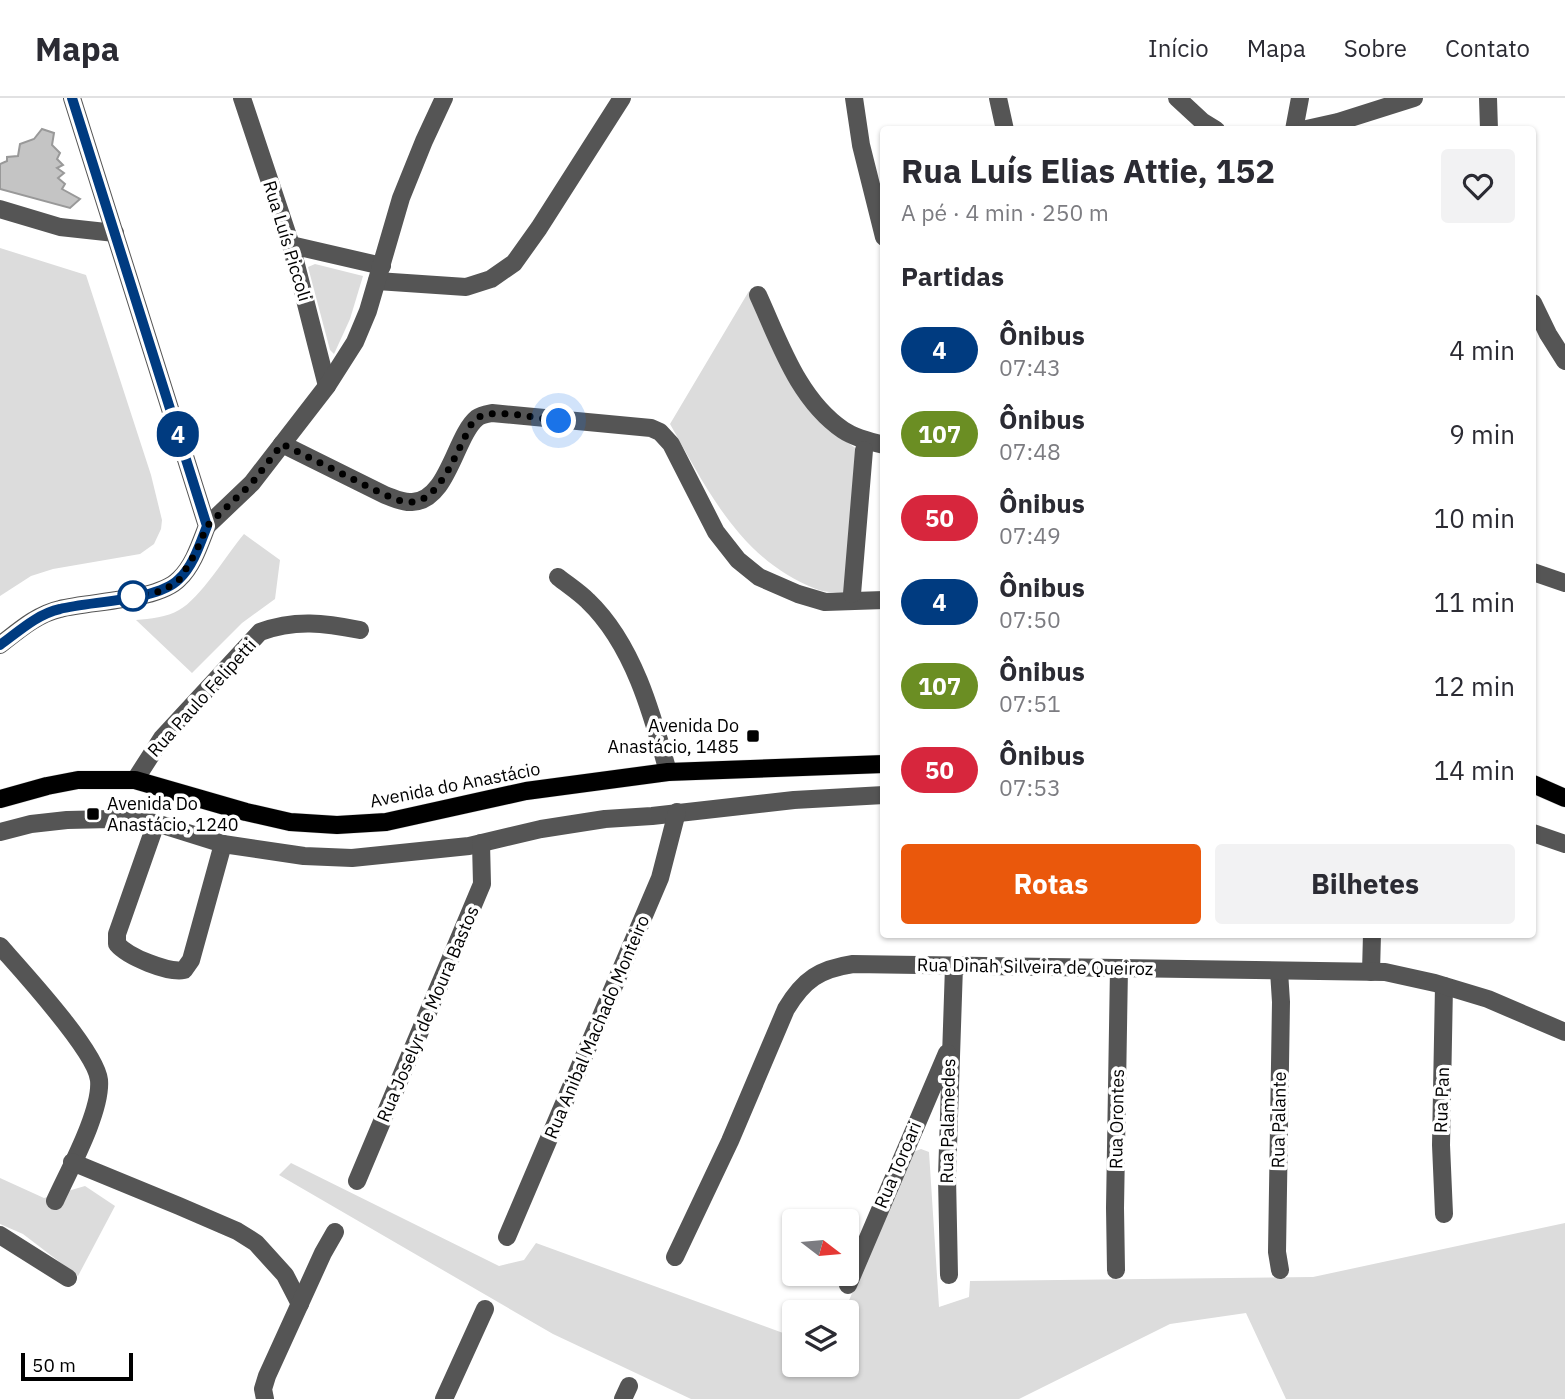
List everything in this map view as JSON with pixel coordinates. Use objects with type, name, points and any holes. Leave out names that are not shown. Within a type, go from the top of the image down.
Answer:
[{"type":"main road","name":"Avenida do Anastácio","points":[[0,799],[78,780],[135,780],[290,822],[337,825],[386,822],[526,791],[668,772],[880,764]]},
{"type":"main road","points":[[1536,785],[1565,798]]},
{"type":"street","points":[[72,98],[207,526]]},
{"type":"street","name":"Rua Luís Piccoli","points":[[242,98],[291,245],[327,386]]},
{"type":"street","points":[[0,645],[30,622],[57,609],[163,591],[180,579],[207,526],[252,483],[327,386],[355,342],[364,323],[401,198],[444,98]]},
{"type":"street","points":[[291,245],[379,274],[466,287],[491,278],[514,263],[540,228],[622,98]]},
{"type":"street","points":[[854,98],[860,145],[880,222]]},
{"type":"street","points":[[998,98],[1004,126]]},
{"type":"street","points":[[1177,98],[1210,126]]},
{"type":"street","points":[[1295,126],[1300,98]]},
{"type":"street","points":[[1320,126],[1414,98]]},
{"type":"street","points":[[1488,98],[1489,126]]},
{"type":"street","points":[[0,209],[60,227],[115,233]]},
{"type":"street","points":[[758,295],[785,357],[814,403],[844,431],[880,444]]},
{"type":"street","points":[[1536,308],[1565,361]]},
{"type":"street","points":[[282,444],[385,495],[413,503],[424,499],[442,481],[471,424],[480,416],[492,413],[643,427],[660,432],[670,444],[716,532],[738,561],[759,578],[825,602],[880,600]]},
{"type":"street","points":[[852,594],[864,450]]},
{"type":"street","points":[[1536,573],[1565,583]]},
{"type":"street","points":[[558,577],[589,602],[630,660],[652,713],[668,772]]},
{"type":"street","name":"Rua Paulo Felipetti","points":[[135,780],[162,738],[260,632],[276,626],[323,622],[360,630]]},
{"type":"street","points":[[0,832],[31,824],[111,819],[156,823],[223,844],[303,856],[352,858],[418,853],[605,818],[794,800],[880,795]]},
{"type":"street","name":"Rua Anibal Machado Monteiro","points":[[507,1237],[660,878],[677,812]]},
{"type":"street","points":[[156,823],[117,934],[117,944],[124,952],[175,972],[184,970],[191,960],[223,844]]},
{"type":"street","points":[[1536,833],[1565,844]]},
{"type":"street","name":"Rua Joselyr de Moura Bastos","points":[[357,1181],[482,884],[481,843]]},
{"type":"street","points":[[1371,972],[1372,938]]},
{"type":"street","points":[[0,946],[68,1027],[91,1059],[99,1078],[98,1097],[55,1201]]},
{"type":"street","name":"Rua Dinah Silveira de Queiroz","points":[[675,1257],[730,1141],[786,1009],[794,995],[807,982],[828,968],[853,964],[1385,972],[1488,999],[1565,1032]]},
{"type":"street","name":"Rua Palamedes","points":[[949,1275],[947,1177],[954,966]]},
{"type":"street","name":"Rua Orontes","points":[[1116,1270],[1119,968]]},
{"type":"street","name":"Rua Palante","points":[[1279,971],[1281,1003],[1277,1252],[1280,1270]]},
{"type":"street","name":"Rua Pan","points":[[1444,986],[1441,1145],[1444,1214]]},
{"type":"street","name":"Rua Toroari","points":[[859,1259],[950,1046]]},
{"type":"street","points":[[72,1162],[237,1231],[256,1243],[285,1275],[300,1304]]},
{"type":"street","points":[[265,1399],[263,1390],[267,1376],[335,1232]]},
{"type":"street","points":[[0,1235],[68,1278]]},
{"type":"street","points":[[444,1399],[485,1310]]},
{"type":"shaded area","points":[[0,248],[86,275],[151,475],[162,520],[154,544],[140,554],[53,569],[31,576],[0,596]]},
{"type":"shaded area","points":[[315,264],[363,276],[350,319],[334,354],[330,350],[308,267]]},
{"type":"shaded area","points":[[749,291],[754,305],[835,434],[857,449],[848,593],[820,590],[789,576],[766,560],[746,541],[713,498],[670,424]]},
{"type":"shaded area","points":[[244,534],[280,560],[275,599],[242,623],[192,673],[136,620],[169,614],[187,604]]},
{"type":"shaded area","points":[[921,1149],[929,1152],[939,1307],[969,1297],[970,1281],[1313,1277],[1565,1223],[1565,1399],[1286,1399],[1246,1313],[1170,1324],[1019,1399],[691,1399],[553,1334],[279,1175],[291,1163],[499,1266],[524,1260],[536,1243],[782,1333],[782,1377],[859,1377],[859,1300],[849,1300],[855,1286],[859,1286],[859,1277],[913,1152]]},
{"type":"shaded area","points":[[0,1178],[44,1198],[85,1186],[115,1206],[78,1276],[23,1234],[0,1224]]},
{"type":"building","points":[[42,129],[54,133],[52,145],[60,153],[57,159],[63,165],[57,168],[64,173],[58,178],[65,184],[62,189],[80,199],[70,208],[0,189],[0,164],[7,161],[7,157],[18,156],[20,144],[34,139]]},
{"type":"bus line","name":"4","points":[[0,645],[30,622],[57,609],[163,591],[180,579],[207,526],[72,98]]},
{"type":"place","name":"Avenida Do Anastácio, 1485","points":[[753,736]]},
{"type":"place","name":"Avenida Do Anastácio, 1240","points":[[93,814]]},
{"type":"route","points":[[133,596],[163,591],[180,579],[207,526],[252,483],[282,444],[385,495],[413,503],[424,499],[442,481],[471,424],[480,416],[492,413],[559,421]]}]
